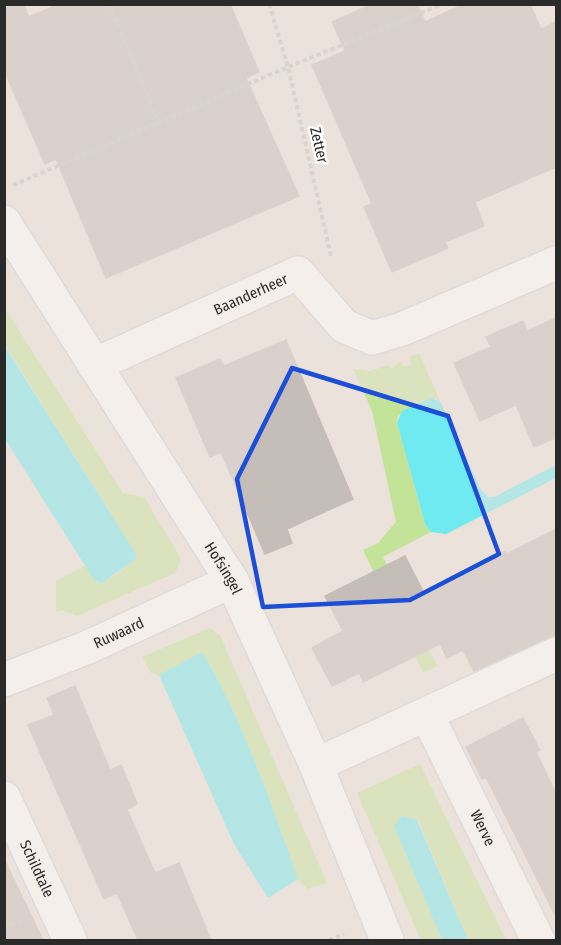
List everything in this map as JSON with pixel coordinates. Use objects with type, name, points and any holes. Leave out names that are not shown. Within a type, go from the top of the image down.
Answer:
[{"type":"street","name":"Hofsingel","points":[[4,222],[231,580],[316,765],[387,940]]},
{"type":"street","name":"Baanderheer","points":[[94,365],[298,273],[344,326],[372,338],[402,329],[556,263]]},
{"type":"street","name":"Ruwaard","points":[[4,680],[86,648],[231,580]]},
{"type":"street","points":[[316,765],[556,654]]},
{"type":"street","name":"Werve","points":[[427,715],[538,940]]},
{"type":"street","name":"Schildtale","points":[[4,798],[70,940]]},
{"type":"path","points":[[109,4],[159,123]]},
{"type":"path","name":"Zetter","points":[[269,4],[288,67],[333,255],[298,273]]},
{"type":"path","points":[[4,189],[288,67],[443,4]]},
{"type":"highlighted area","points":[[292,368],[448,416],[499,554],[410,600],[263,607],[237,479]]},
{"type":"green space","points":[[4,307],[123,493],[144,497],[180,557],[180,564],[175,573],[77,616],[62,610],[56,612],[56,581],[85,566],[97,582],[111,578],[136,559],[135,552],[5,345]]},
{"type":"green space","points":[[419,353],[440,401],[436,398],[398,416],[397,423],[425,524],[431,532],[383,557],[437,666],[423,673],[363,550],[378,543],[396,522],[372,411],[353,369],[370,371],[389,365],[391,369],[401,361],[404,367],[411,364],[409,357]]},
{"type":"green space","points":[[210,628],[220,635],[327,883],[307,889],[298,879],[243,734],[202,652],[159,675],[151,673],[142,657]]},
{"type":"green space","points":[[420,764],[506,940],[468,940],[418,820],[394,826],[442,940],[421,940],[357,793]]},
{"type":"water","points":[[4,345],[135,552],[136,559],[102,583],[94,580],[5,439]]},
{"type":"water","points":[[432,398],[440,401],[481,490],[488,497],[494,497],[556,465],[556,478],[446,534],[431,532],[425,524],[397,423],[402,411]]},
{"type":"water","points":[[202,652],[243,734],[267,792],[298,879],[268,898],[234,844],[159,675]]},
{"type":"water","points":[[402,816],[417,820],[468,940],[442,940],[394,826]]},
{"type":"building","points":[[4,4],[23,4],[29,17],[59,4],[230,4],[259,72],[246,78],[299,196],[106,278],[56,159],[45,164],[4,70]]},
{"type":"building","points":[[417,4],[425,22],[464,4],[530,4],[541,29],[556,22],[556,167],[475,202],[484,226],[445,242],[448,248],[392,272],[364,207],[372,204],[312,65],[345,51],[332,22],[370,5]]},
{"type":"building","points":[[556,318],[556,438],[534,447],[516,405],[480,421],[454,363],[491,347],[486,337],[504,329],[523,321],[527,331]]},
{"type":"building","points":[[286,340],[353,499],[287,529],[292,543],[265,554],[221,452],[210,457],[176,378],[220,359],[224,366]]},
{"type":"building","points":[[556,529],[556,635],[474,671],[463,650],[447,658],[440,644],[363,682],[359,673],[332,686],[312,648],[343,631],[325,596],[405,556],[424,593],[505,551],[506,554]]},
{"type":"building","points":[[75,686],[110,770],[121,765],[129,783],[137,804],[127,809],[155,873],[179,863],[211,940],[138,940],[117,893],[104,899],[28,725],[54,715],[47,698]]},
{"type":"building","points":[[523,718],[540,750],[536,752],[556,794],[556,917],[486,777],[482,779],[466,747]]},
{"type":"building","points":[[4,859],[43,940],[4,940]]}]
